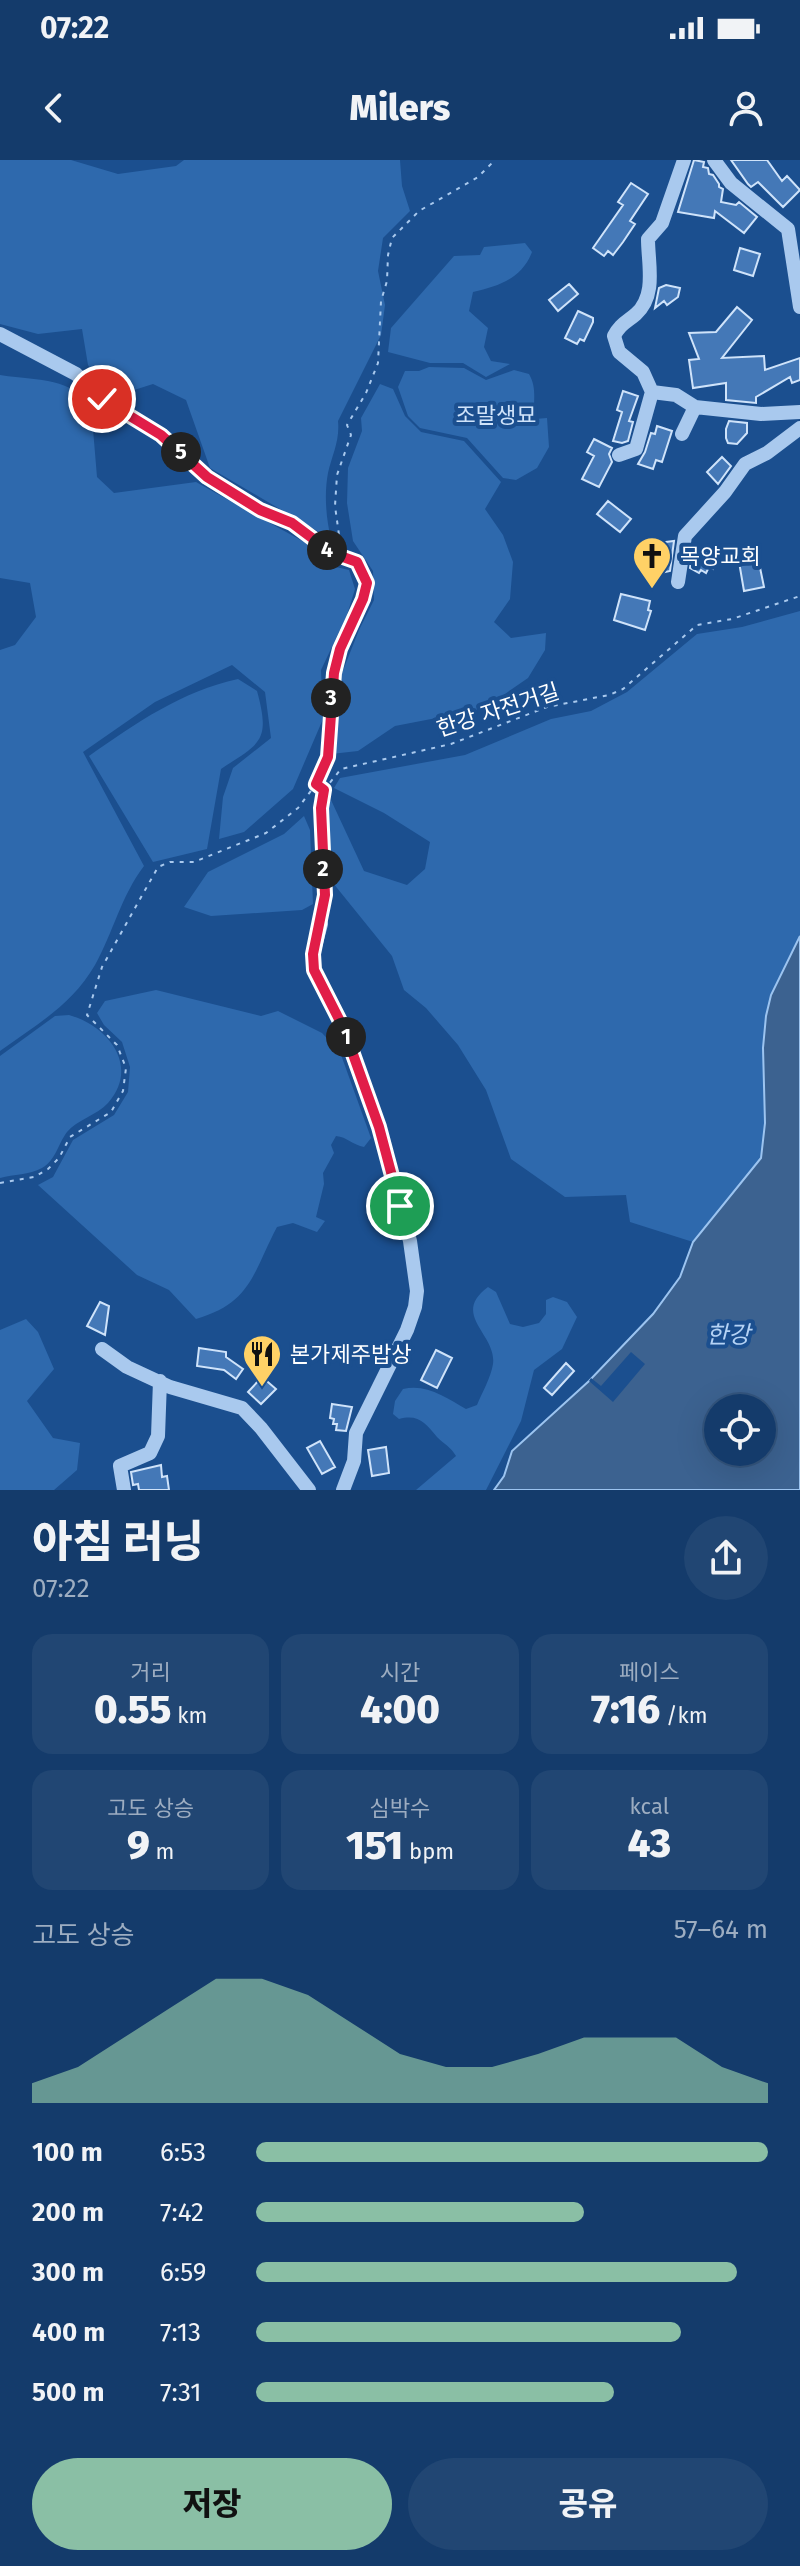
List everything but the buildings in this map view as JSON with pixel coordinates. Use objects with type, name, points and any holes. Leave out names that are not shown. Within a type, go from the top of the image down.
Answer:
[{"type":"street","points":[[619,455],[636,449],[652,392],[643,372],[619,352],[614,336],[620,325],[638,312],[647,298],[650,280],[648,239],[662,223],[684,160]]},
{"type":"street","points":[[714,160],[731,183],[794,232],[800,307]]},
{"type":"street","points":[[0,334],[76,374],[102,399],[161,435],[196,466]]},
{"type":"street","points":[[652,392],[676,395],[695,407],[761,414],[800,412]]},
{"type":"street","points":[[682,434],[695,407]]},
{"type":"street","points":[[678,582],[685,536],[725,492],[745,464],[767,453],[800,428]]},
{"type":"street","points":[[321,924],[313,954],[314,970],[340,1020],[379,1127],[410,1241],[417,1291],[407,1330],[356,1433],[354,1461],[343,1490]]},
{"type":"street","points":[[102,1349],[127,1367],[195,1396],[242,1408],[309,1490]]},
{"type":"street","points":[[124,1490],[120,1466],[150,1453],[158,1436],[160,1381]]},
{"type":"path","points":[[0,1183],[34,1177],[48,1169],[59,1158],[70,1137],[111,1112],[123,1091],[126,1068],[117,1045],[87,1015],[102,967],[158,867],[170,862],[194,862],[266,833],[298,808],[316,784],[328,757],[334,673],[340,649],[367,583],[357,562],[344,550],[339,535],[335,506],[337,475],[351,435],[347,425],[366,393],[378,363],[381,301],[387,281],[392,238],[419,211],[478,177],[495,160]]},
{"type":"path","points":[[196,466],[207,477],[260,510],[292,523],[332,553],[357,562]]},
{"type":"path","name":"한강 자전거길","points":[[324,790],[332,778],[348,766],[451,744],[547,707],[609,695],[623,689],[697,625],[732,619],[800,596]]},
{"type":"path","points":[[316,784],[324,790],[321,808],[325,895],[321,924]]},
{"type":"green space","points":[[0,160],[71,160],[118,174],[176,166],[184,160],[400,160],[402,186],[410,211],[383,238],[378,271],[385,305],[381,335],[338,421],[337,441],[326,489],[331,539],[210,468],[186,400],[153,384],[131,391],[106,388],[88,365],[82,329],[38,334],[0,324]]},
{"type":"green space","points":[[525,243],[532,252],[528,261],[509,280],[473,292],[469,311],[488,328],[484,347],[491,361],[510,364],[486,377],[463,363],[430,363],[388,352],[391,328],[454,256],[480,255],[484,247]]},
{"type":"green space","name":"조말생묘","points":[[429,367],[464,368],[486,380],[514,370],[529,374],[534,391],[535,419],[547,418],[549,447],[537,468],[516,480],[503,478],[467,438],[420,428],[408,416],[398,387],[405,371]]},
{"type":"green space","points":[[0,375],[65,386],[87,399],[99,411],[93,429],[97,477],[114,493],[196,482],[306,543],[336,567],[349,570],[355,589],[347,615],[321,670],[323,719],[293,789],[244,832],[219,839],[223,797],[233,768],[271,738],[265,692],[232,665],[155,702],[83,752],[144,866],[86,979],[64,1003],[0,1051],[0,650],[15,645],[36,617],[30,583],[0,578]]},
{"type":"green space","points":[[380,384],[393,389],[405,416],[421,432],[464,441],[501,482],[485,509],[503,535],[513,562],[510,599],[494,622],[511,638],[546,633],[545,650],[528,678],[483,709],[395,726],[358,751],[331,754],[339,718],[340,678],[374,600],[373,571],[353,541],[347,503],[348,468],[362,431],[361,418]]},
{"type":"green space","points":[[800,611],[800,936],[771,995],[763,1048],[765,1123],[761,1158],[693,1242],[630,1222],[626,1195],[565,1197],[511,1159],[486,1090],[458,1045],[426,1008],[404,990],[392,956],[333,883],[325,808],[331,800],[364,871],[407,885],[425,869],[430,842],[384,813],[334,788],[340,778],[465,755],[551,719],[591,711],[627,692],[697,634],[742,627]]},
{"type":"green space","points":[[238,679],[257,691],[263,721],[259,739],[221,769],[207,849],[153,862],[89,756],[142,720],[179,700]]},
{"type":"green space","points":[[304,816],[310,830],[313,904],[302,910],[211,916],[184,907],[208,872],[284,834]]},
{"type":"green space","points":[[156,990],[261,1016],[278,1011],[322,1033],[340,1052],[371,1138],[364,1147],[336,1136],[331,1145],[334,1153],[323,1173],[324,1184],[316,1217],[325,1221],[317,1232],[293,1223],[277,1227],[256,1272],[240,1295],[215,1312],[196,1319],[169,1290],[137,1275],[38,1185],[53,1177],[73,1140],[114,1115],[128,1092],[130,1067],[122,1042],[104,1025],[97,1013],[105,1001]]},
{"type":"green space","points":[[69,1015],[96,1028],[116,1050],[121,1076],[117,1089],[108,1103],[67,1132],[47,1165],[32,1172],[0,1178],[0,1056],[55,1016]]},
{"type":"green space","points":[[488,1287],[496,1292],[510,1324],[523,1327],[539,1323],[546,1314],[546,1300],[553,1297],[567,1302],[577,1317],[562,1349],[534,1370],[521,1421],[486,1490],[416,1490],[456,1456],[421,1421],[399,1419],[393,1414],[395,1401],[403,1389],[420,1388],[466,1409],[477,1405],[493,1364],[489,1343],[474,1316],[473,1307],[477,1297]]},
{"type":"green space","points":[[26,1319],[38,1332],[54,1369],[27,1401],[53,1438],[80,1443],[77,1470],[54,1490],[0,1490],[0,1330]]},
{"type":"water","name":"한강","points":[[800,936],[800,1490],[494,1490],[504,1476],[512,1451],[589,1381],[653,1314],[680,1277],[693,1242],[761,1158],[765,1123],[763,1048],[771,995]]},
{"type":"pier","points":[[631,1352],[645,1364],[613,1402],[589,1381],[591,1378],[601,1386]]},
{"type":"place","name":"목양교회","points":[[652,590]]},
{"type":"place","name":"본가제주밥상","points":[[262,1388]]},
{"type":"route","points":[[102,399],[161,435],[207,477],[260,510],[292,523],[332,553],[357,562],[367,583],[340,649],[331,696],[328,757],[316,784],[324,790],[321,808],[325,895],[313,961],[319,984],[344,1029],[379,1127],[400,1206]]}]
